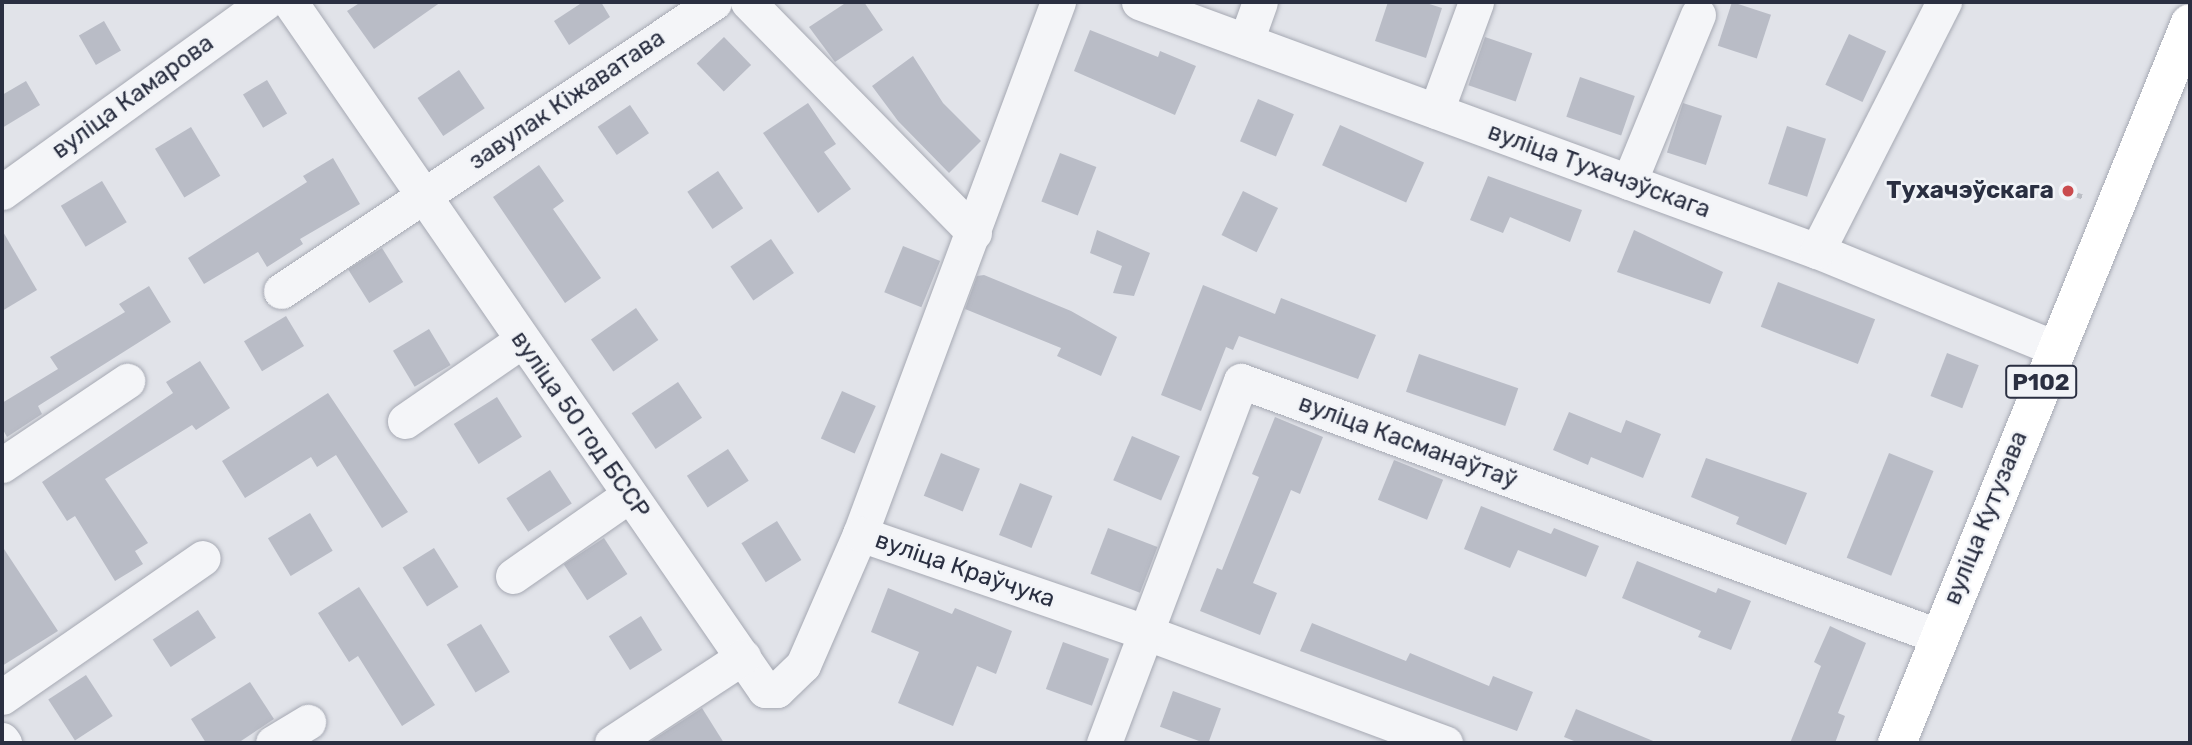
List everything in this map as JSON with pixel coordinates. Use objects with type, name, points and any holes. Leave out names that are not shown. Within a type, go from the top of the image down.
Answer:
[{"type":"main road","name":"вуліца Кутузава","points":[[1897,743],[2055,348],[2190,23]]},
{"type":"street","name":"вуліца Камарова","points":[[2,192],[265,2]]},
{"type":"street","name":"вуліца 50 год БССР","points":[[290,2],[421,197],[765,690],[777,690],[792,680],[803,665],[860,534]]},
{"type":"street","name":"завулак Кіжаватава","points":[[281,291],[714,2]]},
{"type":"street","points":[[748,2],[974,233]]},
{"type":"street","name":"вуліца Краўчука","points":[[1058,2],[860,534],[1147,633],[1445,743]]},
{"type":"street","name":"вуліца Тухачэўскага","points":[[1139,2],[1817,251],[2055,348]]},
{"type":"street","points":[[1246,41],[1260,2]]},
{"type":"street","points":[[1436,111],[1476,2]]},
{"type":"street","points":[[1817,251],[1944,2]]},
{"type":"street","points":[[1629,182],[1698,15]]},
{"type":"street","points":[[405,421],[522,341]]},
{"type":"street","points":[[2,466],[127,381]]},
{"type":"street","name":"вуліца Касманаўтаў","points":[[1104,743],[1241,381],[1938,636]]},
{"type":"street","points":[[513,576],[629,495]]},
{"type":"street","points":[[2,697],[203,558]]},
{"type":"street","points":[[612,743],[743,657]]},
{"type":"street","points":[[274,743],[308,722]]},
{"type":"building","points":[[361,2],[441,2],[374,49],[347,11]]},
{"type":"building","points":[[583,2],[601,2],[610,17],[569,45],[554,21]]},
{"type":"building","points":[[847,2],[864,2],[883,30],[835,62],[809,27]]},
{"type":"building","points":[[1388,2],[1423,2],[1442,8],[1426,58],[1375,41]]},
{"type":"building","points":[[1732,2],[1771,15],[1757,58],[1718,46]]},
{"type":"building","points":[[104,21],[121,50],[96,65],[79,36]]},
{"type":"building","points":[[1090,30],[1158,57],[1160,51],[1196,66],[1175,115],[1074,71]]},
{"type":"building","points":[[1849,34],[1886,51],[1862,102],[1825,85]]},
{"type":"building","points":[[724,37],[751,65],[724,91],[697,63]]},
{"type":"building","points":[[1485,37],[1532,53],[1516,101],[1468,85]]},
{"type":"building","points":[[913,56],[943,103],[981,141],[949,173],[898,121],[872,86]]},
{"type":"building","points":[[459,70],[485,108],[443,136],[418,98]]},
{"type":"building","points":[[1580,77],[1635,96],[1621,136],[1566,117]]},
{"type":"building","points":[[267,80],[287,113],[263,128],[243,94]]},
{"type":"building","points":[[26,81],[40,105],[2,128],[2,95]]},
{"type":"building","points":[[1258,99],[1294,114],[1276,157],[1240,141]]},
{"type":"building","points":[[808,103],[836,144],[824,152],[851,189],[818,213],[763,133]]},
{"type":"building","points":[[1683,103],[1722,116],[1706,165],[1667,152]]},
{"type":"building","points":[[630,105],[649,133],[617,155],[598,127]]},
{"type":"building","points":[[1340,125],[1424,162],[1406,203],[1322,165]]},
{"type":"building","points":[[1787,126],[1826,139],[1807,197],[1768,184]]},
{"type":"building","points":[[191,127],[220,176],[184,197],[155,149]]},
{"type":"building","points":[[1060,153],[1096,167],[1078,216],[1041,202]]},
{"type":"building","points":[[333,158],[360,204],[300,239],[303,244],[267,267],[258,252],[204,284],[188,258],[307,182],[303,176]]},
{"type":"building","points":[[539,165],[564,201],[553,209],[601,278],[565,303],[493,197]]},
{"type":"building","points":[[718,171],[743,208],[712,229],[687,192]]},
{"type":"building","points":[[1488,176],[1582,210],[1570,242],[1510,217],[1503,233],[1470,220]]},
{"type":"building","points":[[102,181],[127,222],[86,247],[61,206]]},
{"type":"building","points":[[1243,191],[1278,208],[1257,252],[1222,235]]},
{"type":"building","points":[[2,230],[37,290],[2,311]]},
{"type":"building","points":[[1097,230],[1150,253],[1134,296],[1113,293],[1122,266],[1090,253]]},
{"type":"building","points":[[1634,230],[1723,272],[1710,304],[1617,272]]},
{"type":"building","points":[[771,239],[794,273],[753,300],[730,266]]},
{"type":"building","points":[[903,246],[940,261],[921,307],[884,292]]},
{"type":"building","points":[[382,248],[403,282],[369,303],[348,269]]},
{"type":"building","points":[[984,275],[1071,311],[1117,337],[1101,376],[1057,356],[1061,348],[965,309],[977,276]]},
{"type":"building","points":[[1778,282],[1875,319],[1858,364],[1761,327]]},
{"type":"building","points":[[1203,285],[1275,314],[1281,298],[1376,335],[1358,379],[1239,336],[1233,350],[1226,347],[1201,411],[1161,395]]},
{"type":"building","points":[[149,286],[171,322],[38,406],[42,414],[7,437],[2,428],[2,403],[58,369],[50,357],[125,312],[119,304]]},
{"type":"building","points":[[636,308],[658,340],[613,371],[591,340]]},
{"type":"building","points":[[286,316],[304,346],[262,371],[244,341]]},
{"type":"building","points":[[429,329],[451,365],[415,387],[393,351]]},
{"type":"building","points":[[1947,353],[1979,365],[1962,408],[1931,396]]},
{"type":"building","points":[[1419,354],[1518,388],[1505,426],[1406,392]]},
{"type":"building","points":[[200,361],[230,408],[196,430],[192,425],[105,479],[148,543],[135,551],[143,564],[115,581],[75,516],[67,521],[42,482],[173,393],[166,382]]},
{"type":"building","points":[[678,382],[702,418],[656,449],[632,413]]},
{"type":"building","points":[[842,391],[876,406],[855,454],[821,439]]},
{"type":"building","points":[[328,393],[408,512],[382,528],[336,455],[317,467],[311,457],[245,498],[222,461]]},
{"type":"building","points":[[497,397],[522,437],[479,464],[454,424]]},
{"type":"building","points":[[1569,412],[1621,433],[1626,420],[1661,434],[1643,478],[1591,457],[1588,465],[1553,450]]},
{"type":"building","points":[[1275,417],[1323,437],[1300,494],[1291,490],[1253,583],[1277,593],[1260,635],[1200,611],[1217,568],[1222,570],[1259,477],[1252,474]]},
{"type":"building","points":[[1132,436],[1180,456],[1161,501],[1113,480]]},
{"type":"building","points":[[728,449],[749,481],[708,508],[687,476]]},
{"type":"building","points":[[941,453],[980,469],[963,511],[924,496]]},
{"type":"building","points":[[1889,453],[1934,471],[1891,576],[1847,558]]},
{"type":"building","points":[[1706,458],[1807,493],[1786,545],[1736,524],[1739,517],[1691,497]]},
{"type":"building","points":[[1394,460],[1443,480],[1427,520],[1378,500]]},
{"type":"building","points":[[550,470],[572,504],[528,532],[506,498]]},
{"type":"building","points":[[1020,483],[1052,496],[1031,548],[999,535]]},
{"type":"building","points":[[1481,506],[1551,534],[1554,528],[1599,546],[1586,577],[1518,550],[1510,568],[1464,549]]},
{"type":"building","points":[[310,513],[333,551],[291,576],[268,538]]},
{"type":"building","points":[[777,521],[801,560],[766,582],[741,543]]},
{"type":"building","points":[[1108,528],[1157,547],[1140,593],[1090,574]]},
{"type":"building","points":[[604,538],[627,574],[587,600],[564,564]]},
{"type":"building","points":[[2,546],[58,631],[2,666]]},
{"type":"building","points":[[434,548],[458,587],[427,607],[403,568]]},
{"type":"building","points":[[1637,561],[1716,593],[1718,588],[1751,601],[1731,650],[1698,637],[1701,631],[1622,598]]},
{"type":"building","points":[[359,587],[435,705],[402,726],[358,656],[349,662],[318,613]]},
{"type":"building","points":[[888,588],[952,614],[955,608],[1012,631],[996,674],[977,666],[953,726],[898,703],[919,652],[871,632]]},
{"type":"building","points":[[198,610],[216,638],[171,667],[153,639]]},
{"type":"building","points":[[641,616],[662,650],[630,670],[609,636]]},
{"type":"building","points":[[1312,623],[1406,661],[1410,653],[1489,686],[1493,676],[1533,692],[1517,731],[1300,651]]},
{"type":"building","points":[[481,624],[510,672],[476,693],[447,645]]},
{"type":"building","points":[[1830,626],[1866,643],[1838,713],[1845,716],[1835,743],[1790,743],[1821,666],[1814,662]]},
{"type":"building","points":[[1063,642],[1109,659],[1092,706],[1046,689]]},
{"type":"building","points":[[86,675],[113,716],[75,741],[48,700]]},
{"type":"building","points":[[250,682],[274,719],[238,743],[206,743],[191,719]]},
{"type":"building","points":[[1173,691],[1221,708],[1208,743],[1160,727]]},
{"type":"building","points":[[702,708],[724,743],[648,743]]},
{"type":"building","points":[[1576,709],[1658,743],[1579,743],[1564,737]]},
{"type":"place","name":"Тухачэўскага","points":[[2068,191]]}]
